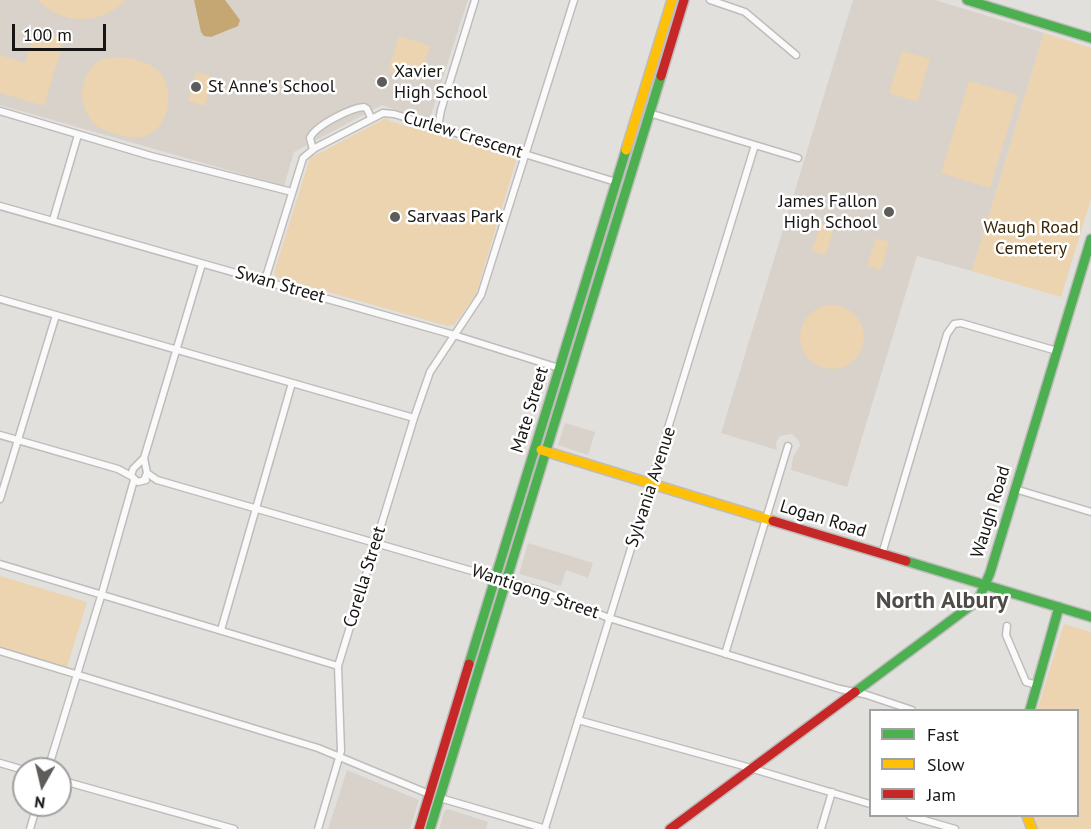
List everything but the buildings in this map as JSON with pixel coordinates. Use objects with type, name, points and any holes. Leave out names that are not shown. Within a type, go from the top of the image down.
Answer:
[{"type":"main road","name":"Mate Street","points":[[430,829],[505,580],[540,450],[559,368],[672,0]]},
{"type":"main road","name":"Mate Street","points":[[419,829],[495,577],[540,450],[684,0]]},
{"type":"main road","points":[[967,0],[1091,38]]},
{"type":"main road","name":"Waugh Road","points":[[670,829],[973,604],[980,596],[1091,239]]},
{"type":"main road","name":"Logan Road","points":[[540,450],[1091,617]]},
{"type":"main road","points":[[1031,709],[1059,607]]},
{"type":"street","points":[[438,128],[441,110],[475,0]]},
{"type":"street","name":"Corella Street","points":[[318,829],[341,756],[338,666],[414,418],[430,372],[482,295],[574,0]]},
{"type":"street","points":[[710,0],[745,12],[796,55]]},
{"type":"street","points":[[313,150],[310,138],[313,133],[338,117],[364,107],[371,118]]},
{"type":"street","points":[[0,111],[151,156],[292,192]]},
{"type":"street","name":"Curlew Crescent","points":[[265,280],[303,158],[313,150],[371,118],[388,113],[616,182]]},
{"type":"street","points":[[649,113],[798,158]]},
{"type":"street","points":[[53,220],[78,135]]},
{"type":"street","name":"Sylvania Avenue","points":[[545,829],[755,145]]},
{"type":"street","name":"Swan Street","points":[[0,206],[265,280],[559,368]]},
{"type":"street","points":[[52,757],[202,264]]},
{"type":"street","points":[[0,299],[414,418]]},
{"type":"street","points":[[0,499],[56,315]]},
{"type":"street","points":[[882,554],[947,334],[954,324],[960,323],[1057,351]]},
{"type":"street","points":[[221,630],[292,383]]},
{"type":"street","name":"Wantigong Street","points":[[0,435],[545,592],[609,618],[906,709]]},
{"type":"street","points":[[725,654],[788,446]]},
{"type":"street","points":[[1015,489],[1091,512]]},
{"type":"street","points":[[0,564],[338,666]]},
{"type":"street","points":[[1007,626],[1006,635],[1026,682],[1037,686]]},
{"type":"street","points":[[0,651],[341,756],[429,794]]},
{"type":"street","points":[[578,720],[752,768],[869,804]]},
{"type":"street","points":[[72,783],[234,829]]},
{"type":"street","points":[[821,829],[832,792]]},
{"type":"street","points":[[440,798],[545,829]]},
{"type":"street","points":[[912,817],[932,826],[955,829]]},
{"type":"shaded area","points":[[0,0],[468,0],[430,118],[425,120],[382,105],[294,152],[284,186],[0,105]]},
{"type":"shaded area","points":[[194,0],[225,0],[240,20],[238,26],[211,37],[204,36],[201,32]]},
{"type":"shaded area","name":"James Fallon High School","points":[[853,0],[935,0],[1044,33],[972,271],[917,256],[847,487],[791,470],[793,457],[800,446],[799,441],[792,434],[779,437],[776,443],[777,450],[721,433]]},
{"type":"shaded area","points":[[565,423],[595,432],[588,455],[558,445]]},
{"type":"shaded area","points":[[528,543],[593,563],[588,578],[566,570],[561,586],[519,574]]},
{"type":"shaded area","points":[[347,770],[419,800],[410,829],[328,829]]},
{"type":"shaded area","points":[[448,809],[488,822],[486,829],[439,829],[444,811]]},
{"type":"green space","points":[[38,0],[126,0],[106,14],[82,19],[59,14]]},
{"type":"green space","points":[[35,30],[64,39],[44,106],[0,93],[0,55],[25,63]]},
{"type":"green space","name":"Waugh Road Cemetery","points":[[1044,33],[1091,48],[1091,199],[1061,297],[972,271]]},
{"type":"green space","points":[[399,36],[430,46],[419,81],[388,71]]},
{"type":"green space","points":[[902,51],[930,59],[917,102],[889,93]]},
{"type":"green space","points":[[116,57],[135,59],[153,66],[166,82],[168,100],[165,117],[155,131],[148,135],[130,137],[106,131],[91,120],[85,110],[82,92],[89,72],[99,61]]},
{"type":"green space","points":[[196,72],[213,77],[205,106],[188,101]]},
{"type":"green space","points":[[969,81],[1018,95],[990,188],[941,173]]},
{"type":"green space","name":"Sarvaas Park","points":[[386,118],[514,157],[516,161],[476,294],[454,325],[447,326],[276,277],[274,272],[310,158]]},
{"type":"green space","points":[[821,223],[834,227],[826,255],[812,251]]},
{"type":"green space","points":[[876,238],[889,242],[881,270],[867,266]]},
{"type":"green space","points":[[832,305],[850,310],[855,314],[859,319],[864,337],[859,355],[855,360],[850,364],[832,369],[814,364],[809,360],[805,355],[800,337],[805,319],[809,314],[814,310]]},
{"type":"green space","points":[[0,576],[87,602],[67,667],[0,647]]},
{"type":"green space","points":[[1064,624],[1091,632],[1091,829],[1037,829],[1033,817],[1079,817],[1079,709],[1037,709]]},
{"type":"traffic: fast","points":[[967,0],[1091,38]]},
{"type":"traffic: fast","points":[[430,829],[661,76]]},
{"type":"traffic: fast","points":[[469,664],[626,150]]},
{"type":"traffic: fast","points":[[855,692],[973,604],[980,596],[990,573],[1091,239]]},
{"type":"traffic: fast","points":[[906,561],[1091,617]]},
{"type":"traffic: fast","points":[[1030,709],[1059,607]]},
{"type":"traffic: slow","points":[[626,150],[672,0]]},
{"type":"traffic: slow","points":[[541,450],[773,521]]},
{"type":"traffic: slow","points":[[1027,817],[1032,829]]},
{"type":"traffic: jam","points":[[661,76],[684,0]]},
{"type":"traffic: jam","points":[[773,521],[906,561]]},
{"type":"traffic: jam","points":[[419,829],[469,664]]},
{"type":"traffic: jam","points":[[670,829],[855,692]]},
{"type":"place","name":"Xavier High School","points":[[382,82]]},
{"type":"place","name":"St Anne's School","points":[[196,87]]},
{"type":"place","name":"James Fallon High School","points":[[889,212]]},
{"type":"place","name":"Sarvaas Park","points":[[395,217]]},
{"type":"district","name":"North Albury","points":[[942,601]]}]
